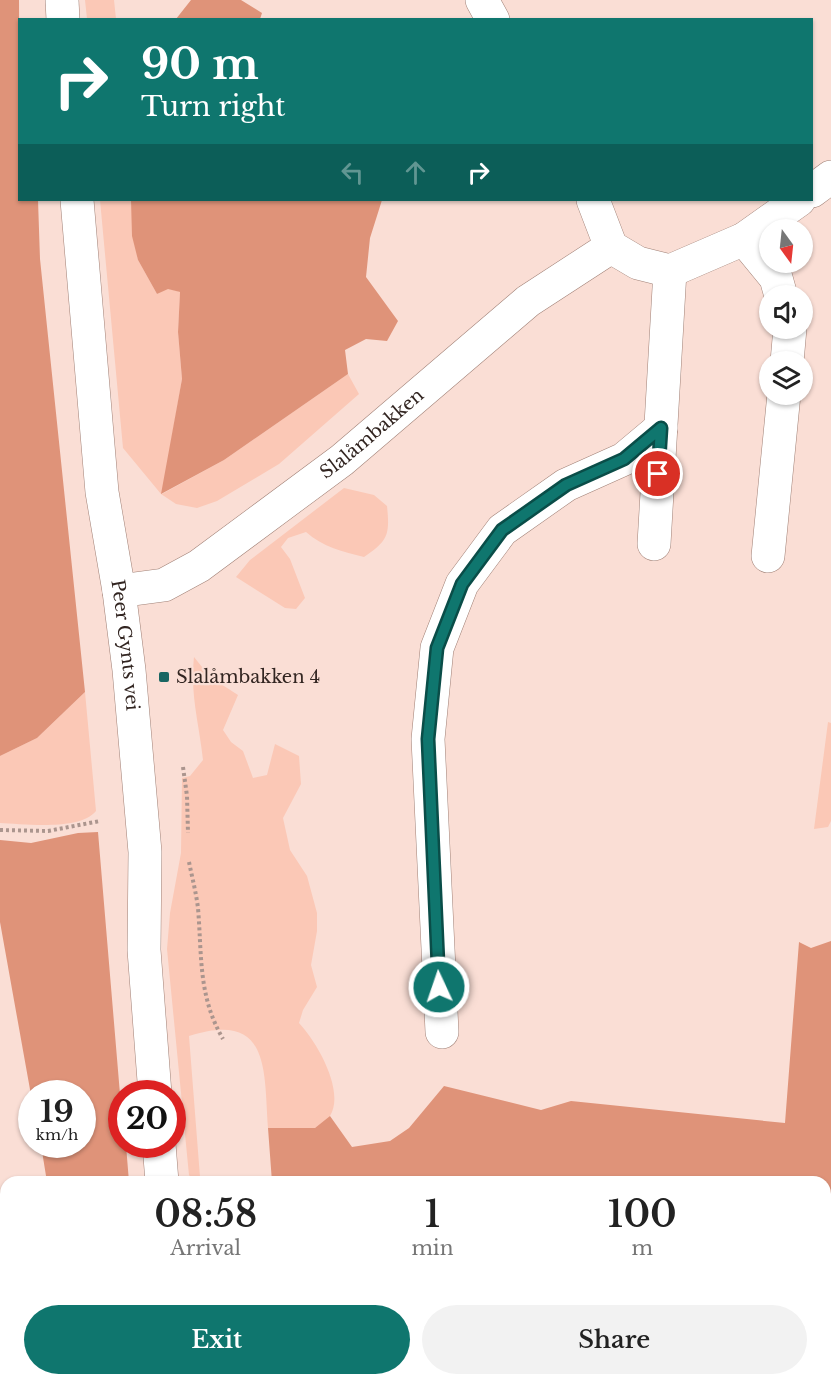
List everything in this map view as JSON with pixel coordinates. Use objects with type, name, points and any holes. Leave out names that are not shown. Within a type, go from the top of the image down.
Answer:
[{"type":"street","points":[[62,0],[63,18]]},
{"type":"street","points":[[482,0],[492,18]]},
{"type":"street","points":[[813,189],[831,177]]},
{"type":"street","name":"Peer Gynts vei","points":[[77,201],[102,492],[119,591],[129,670],[145,852],[144,950],[154,1080]]},
{"type":"street","points":[[593,201],[612,247],[638,263],[670,271],[744,239],[798,201]]},
{"type":"street","points":[[744,239],[776,278],[778,285]]},
{"type":"street","name":"Slalåmbakken","points":[[119,591],[164,585],[199,566],[342,460],[528,300],[612,247]]},
{"type":"street","points":[[654,544],[670,271]]},
{"type":"street","points":[[768,556],[783,405]]},
{"type":"street","points":[[442,1032],[428,739],[437,648],[462,584],[502,530],[566,485],[624,459],[661,428]]},
{"type":"street","points":[[160,1158],[162,1176]]},
{"type":"path","points":[[183,767],[187,796],[188,838]]},
{"type":"path","points":[[0,830],[48,831],[105,821]]},
{"type":"path","points":[[189,859],[198,907],[204,991],[210,1016],[223,1039]]},
{"type":"shaded area","points":[[0,0],[19,0],[18,201],[38,201],[40,259],[85,692],[37,738],[0,756]]},
{"type":"shaded area","points":[[85,0],[114,0],[116,18],[87,18]]},
{"type":"shaded area","points":[[191,0],[241,0],[262,13],[260,18],[177,18]]},
{"type":"shaded area","points":[[100,201],[131,201],[138,260],[157,294],[168,288],[180,292],[178,332],[182,379],[162,494],[224,460],[348,374],[359,394],[279,464],[217,501],[197,508],[176,504],[161,494],[123,448]]},
{"type":"shaded area","points":[[131,201],[382,201],[370,238],[366,277],[398,321],[387,341],[366,339],[345,350],[348,374],[224,460],[161,494],[182,379],[178,332],[180,292],[168,289],[157,294],[138,260],[132,236]]},
{"type":"shaded area","points":[[344,488],[374,495],[387,506],[386,536],[378,546],[364,557],[326,545],[306,532],[288,538],[281,547],[290,559],[305,598],[296,609],[285,608],[236,577],[250,560]]},
{"type":"shaded area","points":[[194,657],[210,677],[238,695],[223,730],[231,742],[243,751],[253,778],[267,775],[275,744],[299,756],[301,784],[283,818],[290,850],[307,876],[317,913],[317,931],[311,965],[317,987],[303,1010],[299,1023],[324,1061],[331,1077],[334,1093],[333,1107],[327,1119],[315,1128],[299,1130],[268,1128],[263,1066],[249,1038],[235,1031],[215,1030],[189,1036],[200,1176],[189,1175],[186,1144],[186,1080],[180,1080],[167,949],[170,913],[181,853],[182,778],[190,776],[203,760],[194,697]]},
{"type":"shaded area","points":[[85,692],[96,811],[88,817],[65,824],[0,823],[0,756],[37,738]]},
{"type":"shaded area","points":[[828,722],[831,723],[831,821],[828,827],[814,829]]},
{"type":"shaded area","points":[[98,832],[119,1080],[108,1080],[108,1158],[127,1158],[129,1176],[46,1176],[43,1158],[96,1158],[96,1080],[28,1080],[0,922],[0,840],[31,843],[78,833]]},
{"type":"shaded area","points":[[831,941],[831,1176],[272,1176],[268,1128],[315,1128],[330,1116],[352,1147],[390,1141],[409,1128],[444,1086],[541,1110],[571,1101],[785,1123],[799,942],[811,948]]},
{"type":"place","name":"Slalåmbakken 4","points":[[164,677]]},
{"type":"route","points":[[439,987],[428,739],[437,648],[462,584],[502,530],[566,485],[624,459],[661,428],[658,474]]}]
